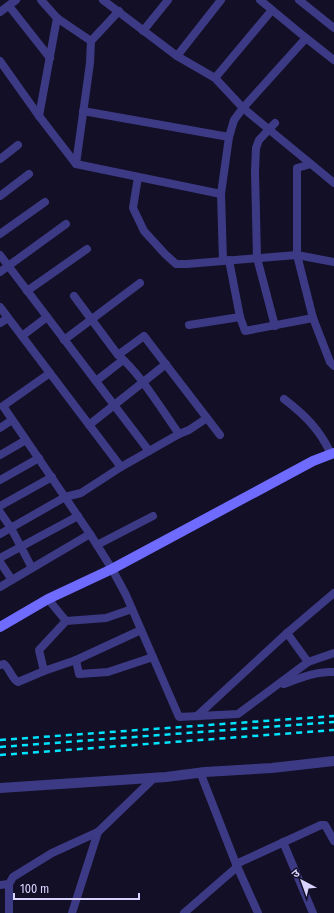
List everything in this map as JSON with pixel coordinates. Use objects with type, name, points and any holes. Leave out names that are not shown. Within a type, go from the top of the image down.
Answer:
[{"type":"main road","points":[[0,627],[48,599],[112,569],[313,461],[332,453]]},
{"type":"street","points":[[0,12],[16,0]]},
{"type":"street","points":[[143,31],[168,0]]},
{"type":"street","points":[[177,56],[221,0]]},
{"type":"street","points":[[260,0],[334,60]]},
{"type":"street","points":[[299,0],[334,28]]},
{"type":"street","points":[[44,1],[57,18],[91,41]]},
{"type":"street","points":[[108,1],[143,31],[177,56],[215,78],[243,108],[334,183]]},
{"type":"street","points":[[9,6],[50,58]]},
{"type":"street","points":[[215,78],[272,10]]},
{"type":"street","points":[[76,164],[90,63],[91,41],[119,11]]},
{"type":"street","points":[[38,116],[57,18]]},
{"type":"street","points":[[306,38],[234,120],[229,137],[221,194],[226,261],[245,331],[313,318]]},
{"type":"street","points":[[0,61],[38,116],[76,164],[221,194]]},
{"type":"street","points":[[83,111],[229,137]]},
{"type":"street","points":[[275,123],[259,140],[256,148],[255,159],[255,202],[258,258],[275,326]]},
{"type":"street","points":[[0,157],[18,145]]},
{"type":"street","points":[[311,164],[296,168],[297,255],[313,318],[330,362],[334,366]]},
{"type":"street","points":[[0,196],[29,174]]},
{"type":"street","points":[[138,177],[133,208],[144,230],[176,264],[297,255],[334,262]]},
{"type":"street","points":[[0,234],[45,202]]},
{"type":"street","points":[[0,272],[66,224]]},
{"type":"street","points":[[27,291],[88,249]]},
{"type":"street","points":[[0,255],[149,451]]},
{"type":"street","points":[[64,340],[140,283]]},
{"type":"street","points":[[74,296],[120,357],[142,382],[179,434]]},
{"type":"street","points":[[0,307],[121,467]]},
{"type":"street","points":[[22,336],[47,317]]},
{"type":"street","points":[[189,325],[240,317]]},
{"type":"street","points":[[0,323],[8,318]]},
{"type":"street","points":[[96,381],[144,336],[220,435]]},
{"type":"street","points":[[89,425],[166,364]]},
{"type":"street","points":[[50,373],[1,405],[52,477],[112,569],[132,609],[179,717],[238,714],[278,686],[308,662],[334,653]]},
{"type":"street","points":[[284,399],[300,411],[312,424],[324,439],[332,453]]},
{"type":"street","points":[[0,534],[65,497],[81,493],[121,467],[179,434],[189,430],[207,418]]},
{"type":"street","points":[[0,428],[12,420]]},
{"type":"street","points":[[0,455],[26,440]]},
{"type":"street","points":[[0,480],[39,458]]},
{"type":"street","points":[[0,506],[52,477]]},
{"type":"street","points":[[0,512],[32,568]]},
{"type":"street","points":[[0,558],[78,516]]},
{"type":"street","points":[[97,545],[152,516]]},
{"type":"street","points":[[0,587],[90,534]]},
{"type":"street","points":[[0,562],[12,580]]},
{"type":"street","points":[[197,716],[287,633],[334,593]]},
{"type":"street","points":[[48,599],[66,621]]},
{"type":"street","points":[[44,671],[39,650],[66,621],[106,618],[132,609]]},
{"type":"street","points":[[0,665],[4,664],[9,668],[15,680],[18,682],[76,660],[141,630]]},
{"type":"street","points":[[287,633],[308,662]]},
{"type":"street","points":[[76,660],[79,674],[108,672],[153,657]]},
{"type":"street","points":[[278,686],[304,676],[334,672]]},
{"type":"street","points":[[0,788],[56,785],[200,772],[272,768],[334,761]]},
{"type":"street","points":[[200,772],[237,866],[258,913]]},
{"type":"street","points":[[9,913],[4,885],[13,877],[52,853],[98,832],[155,777]]},
{"type":"street","points":[[184,913],[237,866],[283,842],[321,825],[325,825],[334,841]]},
{"type":"street","points":[[72,913],[98,832]]},
{"type":"street","points":[[283,842],[312,913]]},
{"type":"railway","points":[[0,740],[334,716]]},
{"type":"railway","points":[[0,747],[334,722]]},
{"type":"railway","points":[[0,755],[334,730]]}]
